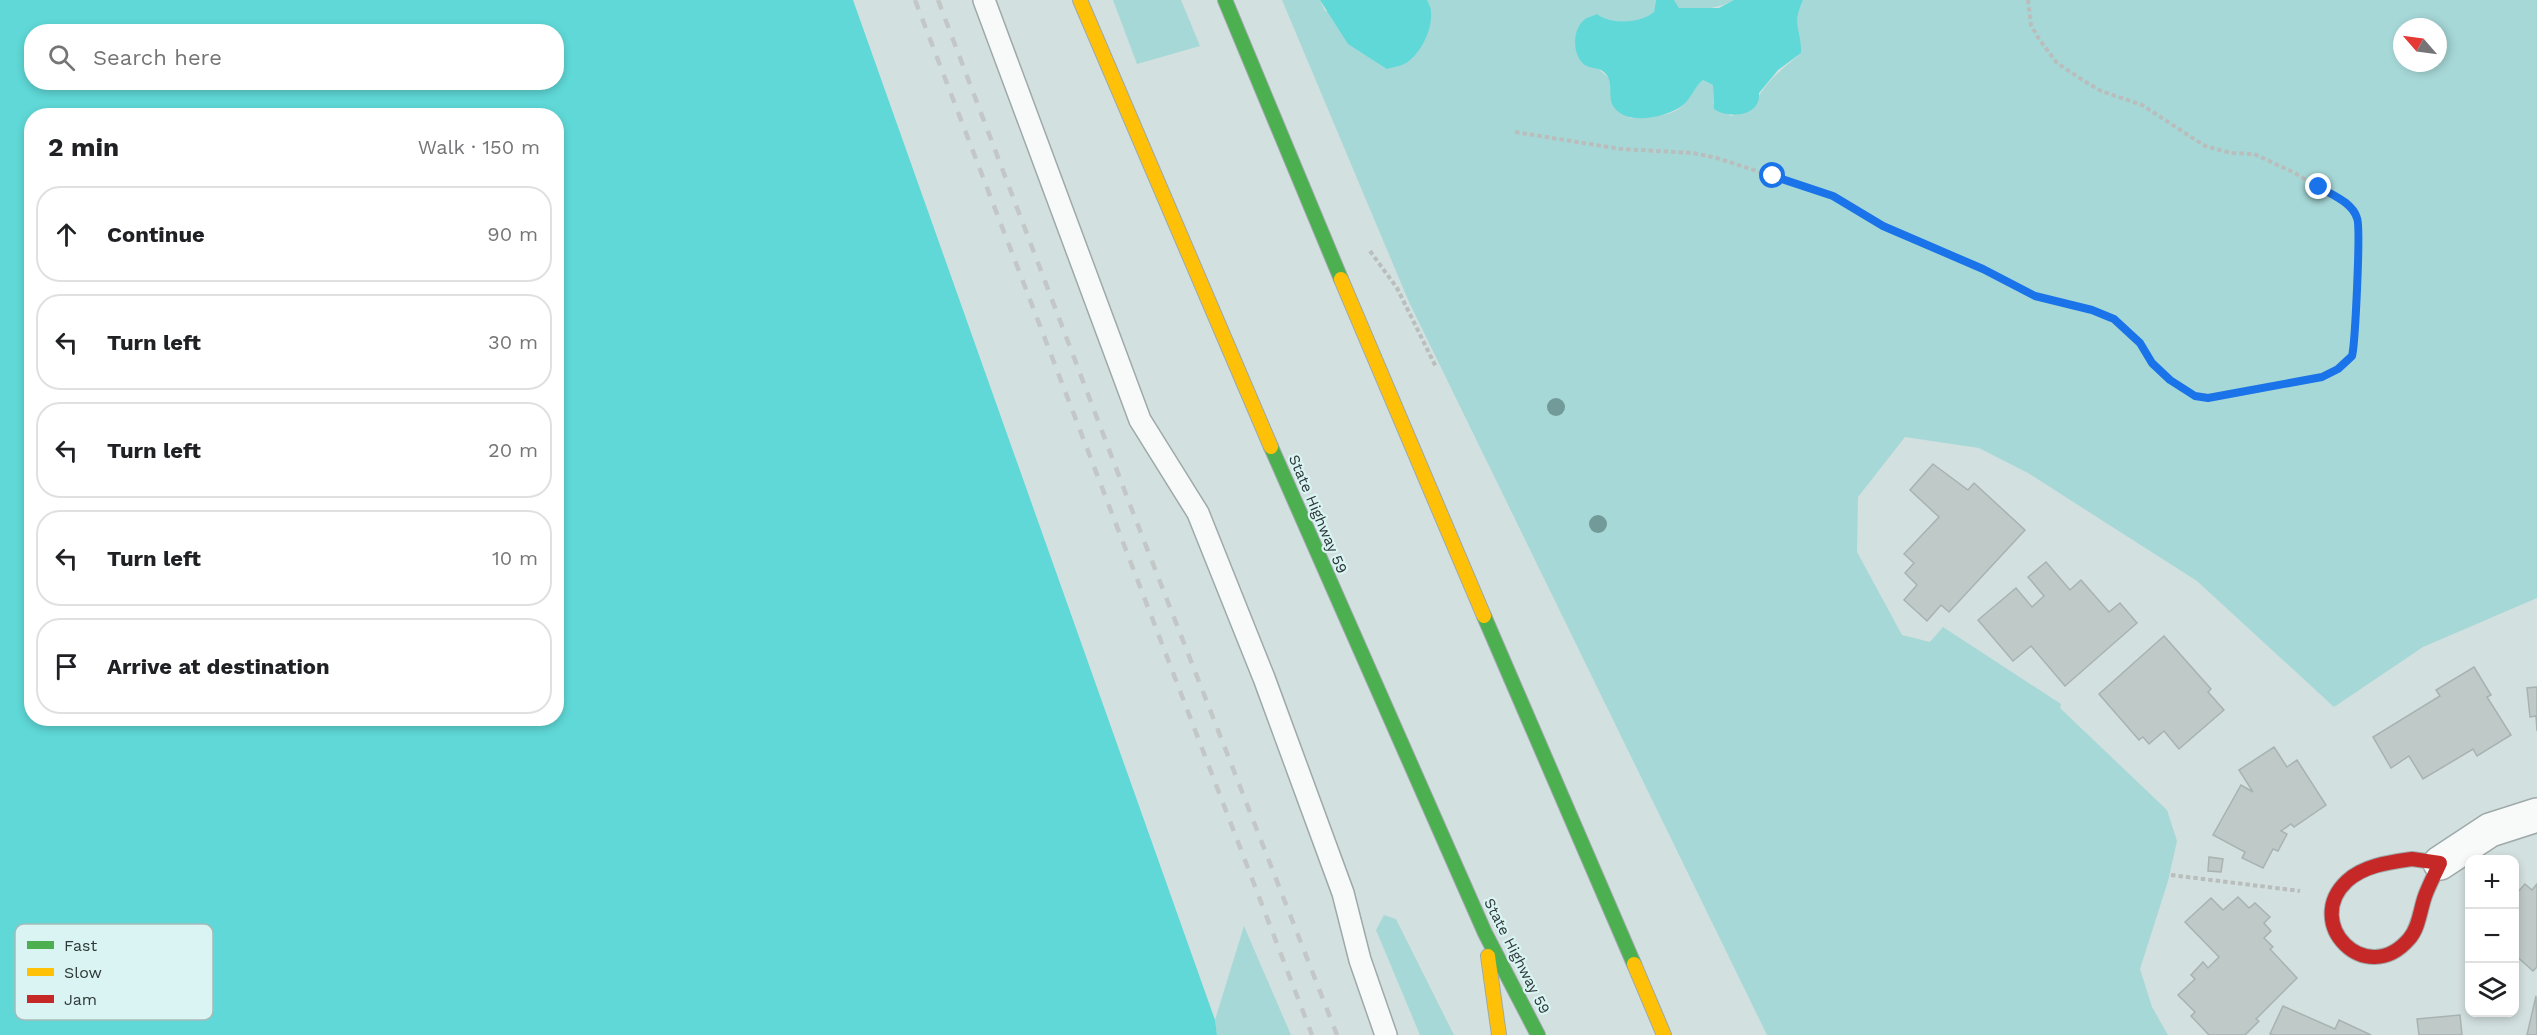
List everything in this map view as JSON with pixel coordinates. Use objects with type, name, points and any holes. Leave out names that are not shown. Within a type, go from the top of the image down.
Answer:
[{"type":"main road","name":"State Highway 59","points":[[1080,0],[1305,527],[1485,933],[1539,1035]]},
{"type":"main road","points":[[1225,0],[1370,350],[1664,1035]]},
{"type":"main road","points":[[2412,859],[2440,863],[2424,898],[2411,939],[2394,955],[2373,959],[2355,954],[2341,945],[2332,930],[2332,912],[2336,895],[2346,882],[2361,872],[2389,863],[2412,859]]},
{"type":"main road","points":[[1485,933],[1499,1035]]},
{"type":"street","points":[[2440,863],[2490,830],[2537,815]]},
{"type":"lane","points":[[984,0],[1140,420],[1198,513],[1264,678],[1343,893],[1360,960],[1386,1035]]},
{"type":"path","points":[[1515,132],[1621,149],[1693,153],[1717,158],[1833,196],[1883,226],[1983,269],[2035,296],[2092,310],[2114,319],[2140,343],[2152,363],[2182,390],[2195,396],[2234,395],[2316,378],[2338,369],[2347,362],[2354,349],[2360,243],[2357,217],[2351,208],[2295,173],[2254,154],[2231,153],[2205,146],[2142,105],[2101,91],[2084,81],[2057,63],[2039,39],[2031,25],[2028,0]]},
{"type":"path","points":[[1367,246],[1397,288],[1436,367]]},
{"type":"path","points":[[2170,875],[2336,895]]},
{"type":"shaded area","points":[[1113,0],[1181,0],[1200,46],[1137,64]]},
{"type":"shaded area","points":[[1282,0],[1320,0],[1325,11],[1430,5],[1427,0],[1656,0],[1654,12],[1634,20],[1610,20],[1597,14],[1596,67],[1609,78],[1611,89],[1630,118],[1659,116],[1673,112],[1685,103],[1703,80],[1713,85],[1713,103],[1731,116],[1752,110],[1767,85],[1801,53],[1797,22],[1803,0],[2537,0],[2537,598],[2423,647],[2334,707],[2197,581],[2028,473],[1979,448],[1905,437],[1858,497],[1857,552],[1902,635],[1930,642],[1943,627],[2061,704],[2060,708],[2167,810],[2177,841],[2168,881],[2140,969],[2152,1007],[2168,1035],[1767,1035],[1409,302]]},
{"type":"shaded area","points":[[1674,0],[1734,0],[1714,7],[1693,9],[1679,8]]},
{"type":"shaded area","points":[[1384,915],[1396,919],[1454,1035],[1420,1035],[1376,930]]},
{"type":"shaded area","points":[[1244,926],[1291,1035],[1217,1035],[1215,1020]]},
{"type":"water","points":[[0,0],[853,0],[1215,1020],[1217,1035],[0,1035]]},
{"type":"water","points":[[1320,0],[1427,0],[1430,7],[1430,25],[1423,43],[1412,58],[1404,64],[1387,69],[1348,44]]},
{"type":"water","points":[[1656,0],[1674,0],[1679,8],[1719,8],[1734,0],[1803,0],[1797,22],[1801,53],[1778,70],[1759,93],[1755,107],[1743,114],[1728,114],[1714,109],[1713,85],[1703,80],[1686,102],[1676,110],[1646,118],[1625,116],[1612,104],[1606,74],[1585,65],[1578,56],[1575,43],[1577,30],[1584,20],[1597,14],[1603,18],[1618,21],[1648,16],[1654,12]]},
{"type":"building","points":[[1933,464],[1968,490],[1974,483],[2025,530],[1949,612],[1941,605],[1927,621],[1904,600],[1917,585],[1905,573],[1914,563],[1904,554],[1939,517],[1910,490]]},
{"type":"building","points":[[2046,562],[2070,590],[2081,580],[2109,612],[2120,603],[2137,623],[2065,686],[2031,646],[2013,661],[1978,620],[2016,588],[2032,607],[2044,596],[2028,577]]},
{"type":"building","points":[[2164,636],[2211,689],[2208,692],[2224,710],[2179,749],[2164,731],[2149,744],[2143,737],[2139,740],[2099,694]]},
{"type":"building","points":[[2474,667],[2491,695],[2487,697],[2511,735],[2477,756],[2473,749],[2423,779],[2409,756],[2391,768],[2373,737],[2440,696],[2436,690]]},
{"type":"building","points":[[2537,687],[2537,731],[2536,716],[2530,717],[2527,688]]},
{"type":"building","points":[[2274,747],[2287,767],[2297,760],[2326,805],[2294,827],[2291,824],[2281,831],[2287,834],[2278,851],[2273,849],[2263,868],[2242,858],[2245,852],[2213,835],[2241,785],[2253,792],[2239,770]]},
{"type":"building","points":[[2209,857],[2223,859],[2221,872],[2208,871]]},
{"type":"building","points":[[2525,884],[2532,890],[2537,884],[2537,967],[2533,971],[2519,958],[2519,891]]},
{"type":"building","points":[[2238,897],[2249,908],[2255,903],[2270,917],[2264,923],[2271,931],[2264,938],[2273,947],[2270,949],[2297,978],[2256,1019],[2259,1021],[2245,1035],[2209,1035],[2191,1016],[2195,1012],[2178,995],[2195,979],[2191,975],[2203,962],[2208,968],[2219,957],[2185,922],[2211,898],[2223,910]]},
{"type":"building","points":[[2536,996],[2537,1035],[2527,1035]]},
{"type":"building","points":[[2283,1006],[2335,1029],[2339,1020],[2371,1035],[2270,1034]]},
{"type":"building","points":[[2460,1015],[2462,1035],[2419,1035],[2417,1019]]},
{"type":"railway","points":[[915,0],[1312,1035]]},
{"type":"railway","points":[[938,0],[1132,510],[1337,1035]]},
{"type":"traffic: fast","points":[[1225,0],[1341,279]]},
{"type":"traffic: fast","points":[[1271,447],[1485,933],[1538,1035]]},
{"type":"traffic: fast","points":[[1484,616],[1634,964]]},
{"type":"traffic: slow","points":[[1080,0],[1271,447]]},
{"type":"traffic: slow","points":[[1341,279],[1484,616]]},
{"type":"traffic: slow","points":[[1488,956],[1499,1035]]},
{"type":"traffic: slow","points":[[1634,964],[1664,1035]]},
{"type":"traffic: jam","points":[[2412,859],[2440,863],[2423,901],[2412,935],[2392,953],[2375,957],[2359,954],[2345,944],[2336,931],[2332,915],[2335,898],[2347,881],[2361,871],[2378,865],[2412,859]]},
{"type":"route","points":[[1773,176],[1833,196],[1883,226],[1920,244],[1983,269],[2035,296],[2092,310],[2114,319],[2140,343],[2152,363],[2170,380],[2182,390],[2195,396],[2208,398],[2322,377],[2338,369],[2352,356],[2355,285],[2360,243],[2359,226],[2357,217],[2346,203],[2319,187]]}]
